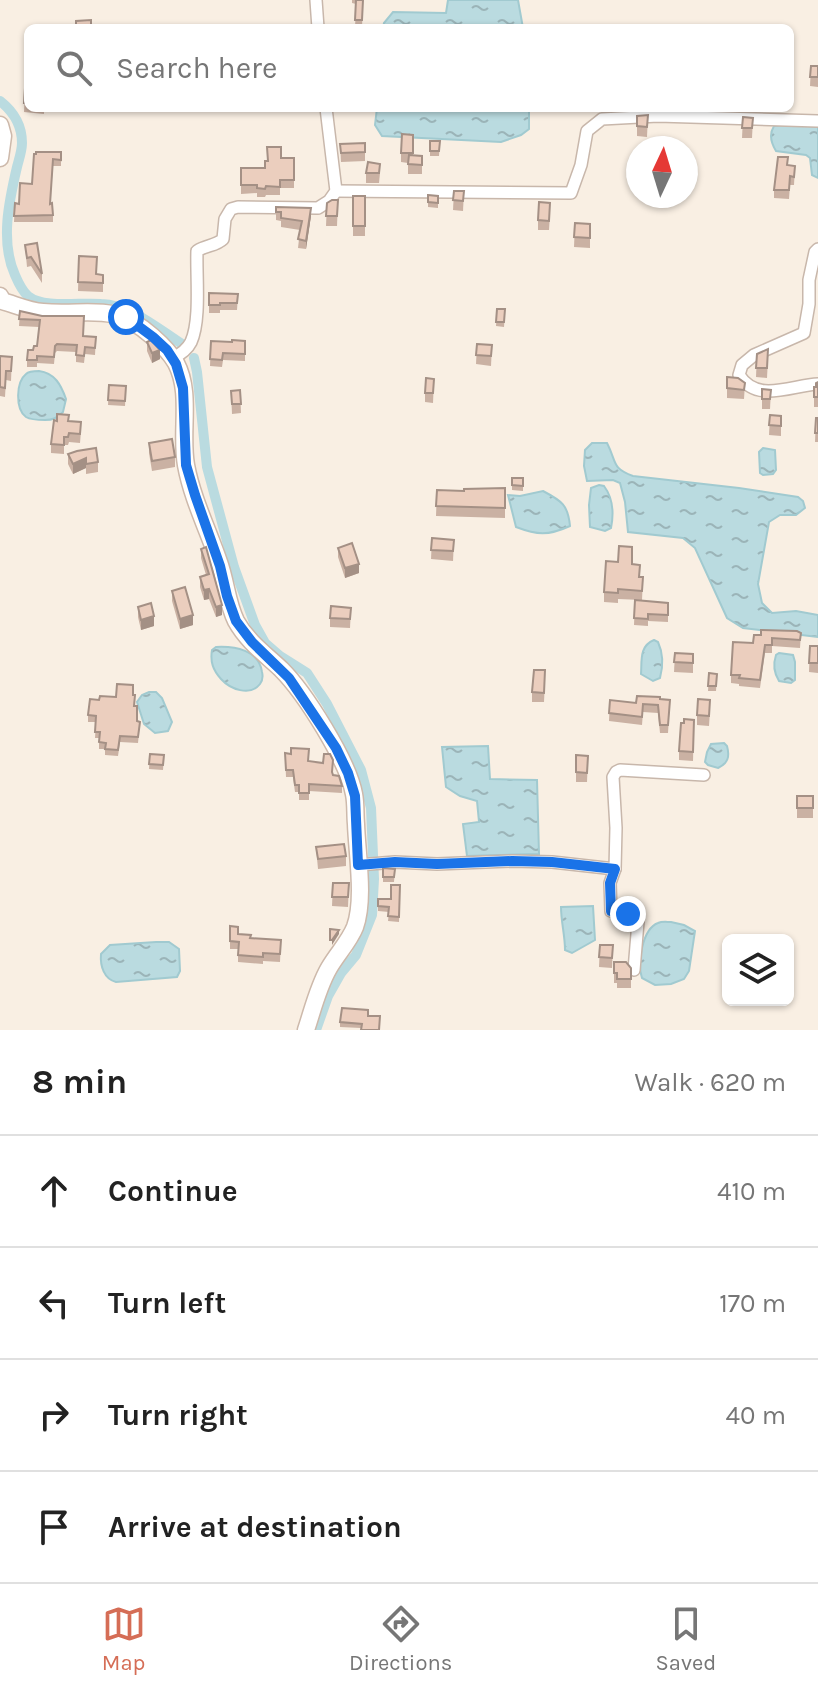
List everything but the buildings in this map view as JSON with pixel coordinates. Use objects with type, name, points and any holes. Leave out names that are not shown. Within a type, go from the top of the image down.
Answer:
[{"type":"street","points":[[316,0],[318,24]]},
{"type":"street","points":[[173,358],[188,348],[194,335],[197,251],[223,239],[225,219],[231,209],[318,208],[329,201],[336,191],[326,112]]},
{"type":"street","points":[[336,191],[571,193],[581,165],[587,131],[602,119],[658,116],[818,121]]},
{"type":"street","points":[[0,125],[3,136],[0,158]]},
{"type":"street","points":[[818,249],[809,280],[804,333],[754,355],[742,365],[739,375],[744,384],[772,391],[818,384]]},
{"type":"street","points":[[0,296],[2,301],[43,312],[107,312],[126,317],[153,337],[173,358],[183,388],[186,465],[236,621],[258,649],[289,678],[336,748],[348,773],[355,796],[360,889],[356,925],[319,989],[306,1030]]},
{"type":"street","points":[[634,970],[638,922],[628,914],[611,911],[610,883],[615,869],[616,828],[613,777],[620,770],[704,775]]},
{"type":"street","points":[[358,865],[512,861],[615,869]]},
{"type":"water","points":[[448,0],[518,0],[522,24],[384,24],[393,12],[446,13]]},
{"type":"water","points":[[377,112],[529,112],[529,129],[501,142],[382,136],[375,125]]},
{"type":"water","points":[[787,124],[818,127],[818,178],[812,175],[810,158],[806,155],[776,151],[771,138],[772,129]]},
{"type":"water","points":[[39,371],[57,380],[66,399],[63,412],[53,419],[28,418],[20,408],[19,389],[23,378],[29,372]]},
{"type":"water","points":[[592,443],[607,443],[618,467],[633,476],[739,488],[798,497],[803,501],[805,508],[796,515],[780,515],[769,522],[758,584],[762,603],[772,613],[796,611],[818,615],[818,637],[743,628],[727,618],[695,548],[683,538],[628,532],[620,483],[613,480],[587,481],[585,450]]},
{"type":"water","points":[[763,448],[775,450],[776,470],[773,474],[760,473],[759,452]]},
{"type":"water","points":[[604,486],[612,506],[611,528],[605,531],[590,527],[591,488]]},
{"type":"water","points":[[543,491],[563,504],[570,526],[543,533],[516,527],[508,495]]},
{"type":"water","points":[[654,640],[660,646],[662,665],[660,678],[653,681],[641,674],[644,650]]},
{"type":"water","points":[[231,647],[251,654],[260,665],[263,676],[260,684],[246,691],[225,683],[212,662],[212,650]]},
{"type":"water","points":[[779,653],[793,655],[795,680],[791,683],[779,681],[776,675],[774,662]]},
{"type":"water","points":[[149,692],[156,692],[162,698],[172,722],[168,731],[155,733],[144,724],[137,702]]},
{"type":"water","points":[[724,743],[728,753],[726,762],[718,768],[708,765],[705,762],[711,744]]},
{"type":"water","points":[[488,746],[490,779],[537,780],[539,854],[467,856],[463,824],[479,822],[477,801],[460,796],[446,787],[442,747]]},
{"type":"water","points":[[593,906],[595,940],[572,953],[565,950],[561,907]]},
{"type":"water","points":[[660,922],[671,922],[695,931],[689,971],[684,979],[655,985],[642,978],[642,948],[653,927]]},
{"type":"water","points":[[169,942],[179,949],[180,971],[177,977],[116,982],[106,975],[101,954],[110,945]]},
{"type":"waterway","points":[[0,101],[16,119],[22,136],[7,235],[10,262],[24,292],[43,302],[123,308],[182,344]]},
{"type":"waterway","points":[[194,358],[207,467],[234,567],[255,625],[265,643],[307,673],[327,704],[361,770],[371,808],[372,915],[356,955],[328,996],[316,1030]]},
{"type":"route","points":[[126,317],[167,350],[176,364],[183,388],[186,465],[236,621],[265,656],[289,678],[336,748],[355,796],[358,865],[512,861],[615,869],[610,883],[611,911],[628,914]]}]
